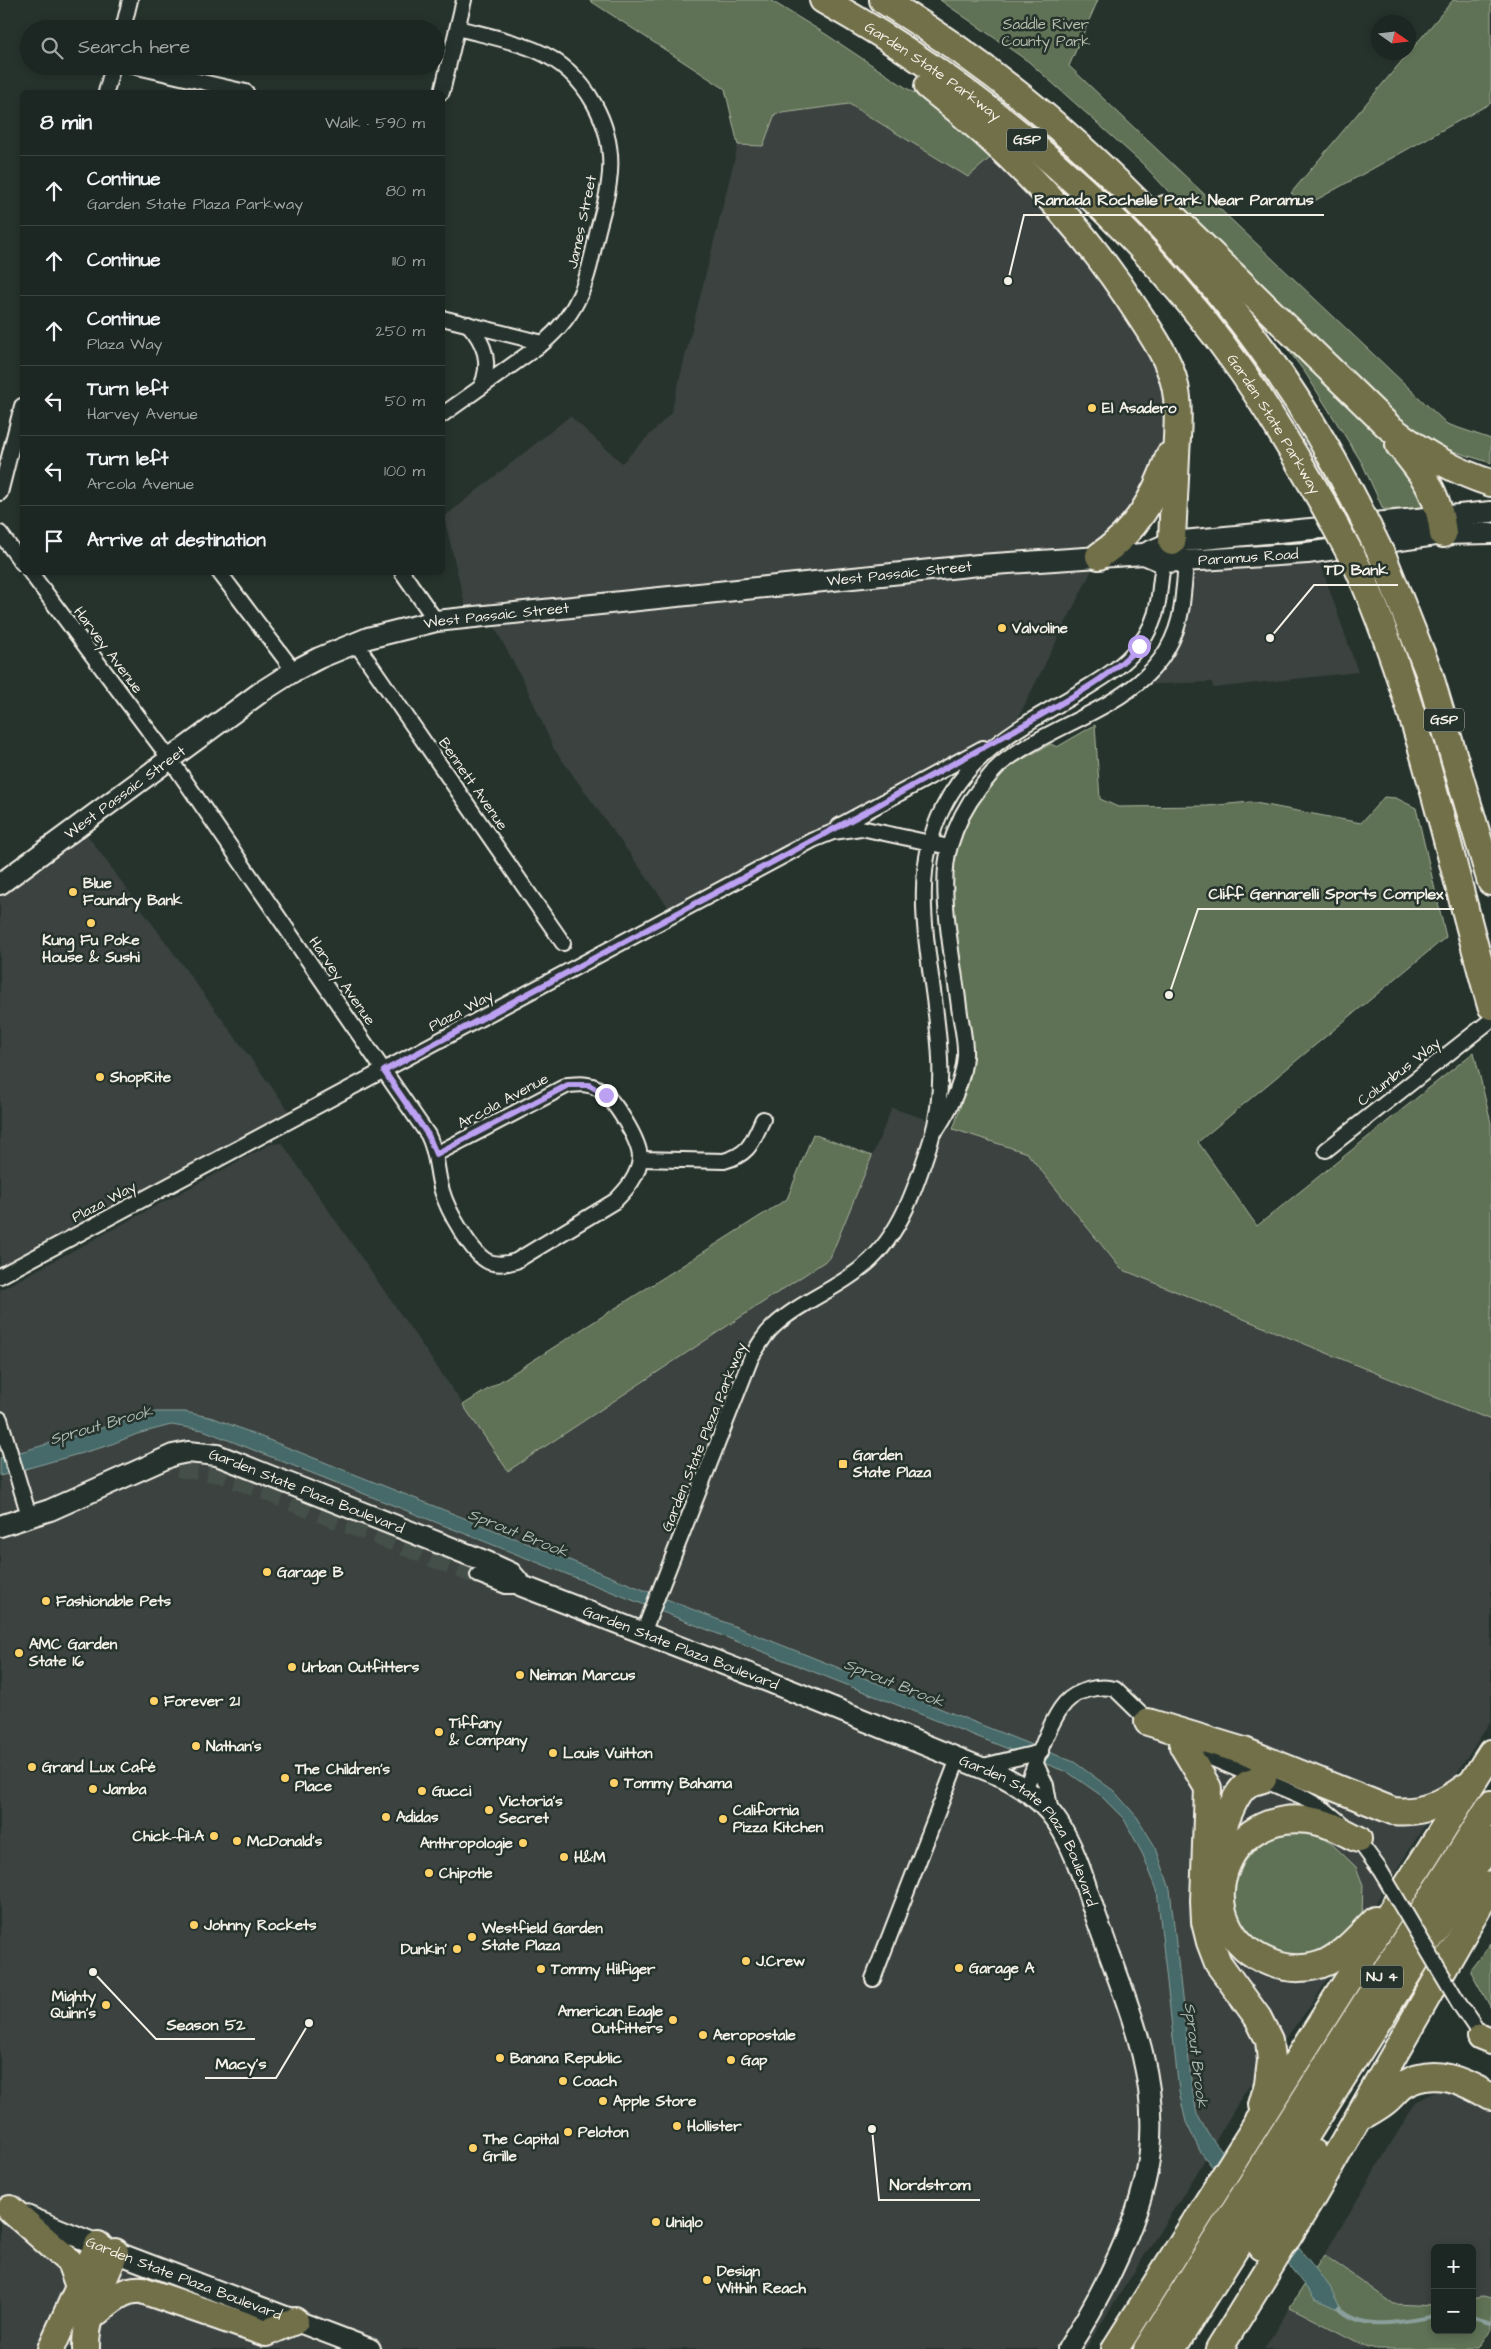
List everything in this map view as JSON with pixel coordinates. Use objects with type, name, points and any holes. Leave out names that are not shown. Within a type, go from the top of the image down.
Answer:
[{"type":"highway","points":[[804,0],[929,87],[970,120],[1049,196],[1086,238],[1154,336],[1171,370],[1178,398],[1173,555]]},
{"type":"highway","name":"Garden State Parkway","points":[[823,0],[894,43],[1006,123],[1059,168],[1156,264],[1242,372],[1280,429],[1324,505],[1359,570],[1382,622],[1411,717],[1488,995]]},
{"type":"highway","name":"Garden State Parkway","points":[[883,0],[976,61],[1033,105],[1084,150],[1134,200],[1223,299],[1266,355],[1304,413],[1356,503],[1385,562],[1429,673],[1491,882]]},
{"type":"highway","points":[[976,61],[1040,102],[1106,153],[1361,401],[1416,447],[1448,466],[1491,483]]},
{"type":"highway","points":[[1361,401],[1419,469],[1438,500],[1442,525]]},
{"type":"highway","points":[[1099,556],[1139,521],[1149,505],[1161,479],[1178,426]]},
{"type":"highway","points":[[1148,1722],[1244,1751],[1393,1811],[1425,1810],[1442,1803],[1474,1781]]},
{"type":"highway","points":[[1183,1746],[1208,1788],[1205,1922],[1210,1942],[1218,1963],[1258,2018],[1269,2040],[1271,2061],[1268,2084],[1253,2132]]},
{"type":"highway","points":[[1116,2349],[1491,1754]]},
{"type":"highway","points":[[1206,1874],[1231,1809],[1240,1792],[1248,1784],[1263,1779]]},
{"type":"highway","name":"NJ 4","points":[[1292,2175],[1491,1804]]},
{"type":"highway","points":[[1358,1839],[1330,1825],[1306,1820],[1272,1822],[1249,1834],[1232,1854],[1222,1879],[1222,1906],[1231,1930],[1238,1940],[1259,1958],[1277,1965],[1303,1968],[1327,1962],[1353,1943],[1411,1883]]},
{"type":"highway","name":"NJ 4","points":[[1172,2349],[1236,2266],[1292,2175],[1340,2105],[1348,2070],[1491,1841]]},
{"type":"highway","points":[[1358,2120],[1491,1885]]},
{"type":"highway","points":[[1428,1994],[1491,1915]]},
{"type":"highway","points":[[1200,2349],[1236,2266],[1292,2175],[1358,2120],[1387,2100],[1401,2086],[1420,2078],[1441,2076],[1460,2080],[1491,2097]]},
{"type":"highway","points":[[5,2206],[70,2262],[80,2289]]},
{"type":"highway","points":[[51,2349],[80,2289],[107,2249]]},
{"type":"highway","points":[[86,2349],[86,2335],[107,2249]]},
{"type":"highway","points":[[1223,2349],[1238,2318],[1236,2266]]},
{"type":"highway","name":"NJ 4","points":[[1147,2349],[1236,2266]]},
{"type":"highway","points":[[90,2318],[121,2294],[131,2289],[142,2290],[266,2333],[295,2321]]},
{"type":"highway","points":[[1219,2349],[1238,2318]]},
{"type":"street","points":[[125,20],[130,0]]},
{"type":"street","points":[[442,90],[464,0]]},
{"type":"street","name":"James Street","points":[[445,413],[543,343],[557,331],[570,315],[580,298],[587,278],[609,182],[610,158],[608,141],[594,102],[581,84],[567,70],[536,50],[458,28]]},
{"type":"street","points":[[107,90],[111,75]]},
{"type":"street","points":[[171,75],[237,90]]},
{"type":"street","points":[[445,319],[543,343]]},
{"type":"street","points":[[468,324],[480,337],[485,349],[486,364],[481,387]]},
{"type":"street","points":[[0,493],[20,417]]},
{"type":"street","points":[[1442,525],[1491,512]]},
{"type":"street","points":[[1442,525],[1491,533]]},
{"type":"street","name":"Paramus Road","points":[[1068,558],[1144,554],[1173,555],[1442,525]]},
{"type":"street","points":[[0,533],[20,560]]},
{"type":"street","name":"Garden State Plaza Parkway","points":[[643,1633],[743,1378],[762,1340],[774,1326],[864,1266],[880,1250],[906,1208],[931,1139],[940,1105],[941,1054],[923,877],[929,842],[954,785],[975,760],[1010,734],[1105,677],[1122,664],[1139,646],[1151,626],[1173,555]]},
{"type":"street","name":"Garden State Plaza Parkway","points":[[931,1139],[951,1108],[959,1086],[965,1055],[946,896],[946,866],[949,847],[961,818],[978,790],[1000,764],[1029,745],[1099,710],[1136,685],[1153,670],[1166,650],[1176,628],[1183,599],[1173,555]]},
{"type":"street","name":"West Passaic Street","points":[[0,884],[261,692],[294,671],[355,642],[404,627],[436,621],[646,598],[1068,558]]},
{"type":"street","name":"Harvey Avenue","points":[[32,575],[170,759],[428,1135],[436,1154],[442,1190],[449,1210],[478,1254],[487,1261],[497,1264],[516,1261],[614,1201],[625,1191],[634,1178],[640,1159]]},
{"type":"street","points":[[221,575],[294,671]]},
{"type":"street","points":[[404,575],[436,621]]},
{"type":"street","name":"Bennett Avenue","points":[[355,642],[564,943]]},
{"type":"street","points":[[813,840],[946,766],[1010,734]]},
{"type":"street","name":"Plaza Way","points":[[0,1276],[813,840],[833,832],[861,828],[949,847]]},
{"type":"street","points":[[934,987],[956,984]]},
{"type":"street","name":"Columbus Way","points":[[1326,1150],[1491,1020]]},
{"type":"street","name":"Arcola Avenue","points":[[436,1154],[568,1085],[578,1084],[589,1085],[606,1095],[635,1137],[640,1159]]},
{"type":"street","points":[[640,1159],[724,1161],[748,1150],[763,1120]]},
{"type":"street","points":[[0,1419],[30,1518]]},
{"type":"street","name":"Garden State Plaza Boulevard","points":[[0,1526],[30,1518],[173,1455],[188,1452],[217,1455],[487,1562],[511,1573],[522,1586]]},
{"type":"street","name":"Garden State Plaza Boulevard","points":[[140,1471],[178,1467]]},
{"type":"street","name":"Garden State Plaza Boulevard","points":[[478,1575],[506,1586],[522,1586],[1004,1777],[1024,1790],[1051,1814],[1065,1836],[1075,1857],[1137,2033],[1147,2068],[1153,2112],[1150,2152],[1138,2208],[1127,2236],[1097,2297],[1068,2349]]},
{"type":"street","points":[[1024,1790],[1065,1703],[1083,1691],[1104,1688],[1115,1689],[1148,1722],[1183,1746],[1263,1779],[1324,1809],[1358,1839],[1380,1870],[1460,2005],[1488,2042]]},
{"type":"street","points":[[979,1767],[1020,1758],[1039,1758]]},
{"type":"street","points":[[1039,1758],[1051,1814]]},
{"type":"street","points":[[873,1979],[958,1759]]},
{"type":"street","name":"Garden State Plaza Boulevard","points":[[5,2206],[107,2249],[370,2349]]},
{"type":"shaded area","points":[[849,104],[968,177],[996,153],[1154,336],[1178,426],[1149,505],[1099,556],[1010,734],[674,915],[554,749],[524,682],[488,615],[468,617],[445,516],[570,416],[622,463],[671,413],[738,145],[763,146],[775,114]]},
{"type":"shaded area","points":[[1316,551],[1358,672],[1213,688],[1212,682],[1136,685],[1166,650],[1185,561]]},
{"type":"shaded area","points":[[80,825],[295,1119],[0,1276],[0,884]]},
{"type":"shaded area","name":"Westfield Garden State Plaza","points":[[892,1108],[1027,1153],[1121,1269],[1491,1420],[1491,1720],[1312,2004],[1244,2093],[1195,2176],[1085,2349],[0,2349],[0,1290],[271,1144],[282,1143],[509,1471],[830,1258]]},
{"type":"shaded area","points":[[1455,2088],[1491,2105],[1491,2299],[1483,2297],[1476,2298],[1476,2244],[1431,2244],[1431,2306],[1394,2304],[1324,2255],[1416,2102],[1440,2089]]},
{"type":"shaded area","points":[[1290,2307],[1365,2346],[1376,2349],[1264,2349]]},
{"type":"green space","points":[[589,0],[770,0],[824,33],[971,131],[996,153],[968,177],[849,104],[775,114],[763,146],[738,145],[725,89]]},
{"type":"green space","name":"Saddle River County Park","points":[[940,0],[1098,0],[1069,66],[1447,424],[1491,439],[1491,463],[1418,440],[1201,227],[1143,164],[1029,62]]},
{"type":"green space","points":[[1453,0],[1491,0],[1491,103],[1307,205],[1291,193],[1403,60],[1416,60],[1416,44]]},
{"type":"green space","points":[[1257,308],[1375,421],[1428,505],[1423,510],[1383,509],[1362,463],[1306,374]]},
{"type":"green space","points":[[1095,725],[1100,799],[1118,807],[1207,806],[1250,802],[1361,823],[1384,797],[1396,798],[1416,808],[1446,937],[1198,1142],[1257,1226],[1474,1052],[1491,1123],[1491,1420],[1121,1269],[1027,1153],[953,1129],[965,1090],[971,1060],[968,1020],[953,922],[952,890],[955,858],[964,828],[994,780],[1007,769],[1051,744],[1057,747]]},
{"type":"green space","points":[[813,1134],[872,1156],[830,1258],[508,1471],[463,1405],[787,1199]]},
{"type":"green space","points":[[1296,1832],[1315,1834],[1332,1844],[1356,1867],[1363,1885],[1362,1915],[1352,1934],[1319,1957],[1270,1953],[1250,1937],[1240,1919],[1234,1902],[1236,1884],[1244,1863],[1258,1846],[1275,1835]]},
{"type":"green space","points":[[1491,1943],[1491,2008],[1470,1970]]},
{"type":"green space","points":[[1324,2255],[1394,2304],[1431,2306],[1431,2334],[1476,2334],[1476,2298],[1483,2297],[1491,2299],[1491,2330],[1478,2349],[1376,2349],[1365,2346],[1290,2307]]},
{"type":"water","points":[[156,1412],[185,1412],[214,1418],[1074,1762],[1114,1791],[1137,1817],[1156,1848],[1170,1889],[1192,2088],[1197,2114],[1208,2134],[1330,2287],[1342,2311],[1315,2299],[1200,2151],[1186,2122],[1179,2092],[1157,1890],[1143,1855],[1124,1819],[1099,1794],[1069,1773],[203,1430],[171,1425],[137,1434],[107,1446],[0,1476],[0,1458]]},
{"type":"waterway","name":"Sprout Brook","points":[[1339,2308],[1349,2316],[1372,2323],[1398,2322],[1431,2317]]},
{"type":"waterway","name":"Sprout Brook","points":[[1476,2317],[1491,2322]]},
{"type":"tunnel","points":[[178,1467],[221,1473],[478,1575]]},
{"type":"place","name":"Ramada Rochelle Park Near Paramus","points":[[1008,281]]},
{"type":"place","name":"El Asadero","points":[[1092,408]]},
{"type":"place","name":"Valvoline","points":[[1002,628]]},
{"type":"place","name":"TD Bank","points":[[1270,638]]},
{"type":"place","name":"Blue Foundry Bank","points":[[73,892]]},
{"type":"place","name":"Kung Fu Poke House & Sushi","points":[[91,923]]},
{"type":"place","name":"Cliff Gennarelli Sports Complex","points":[[1169,995]]},
{"type":"place","name":"ShopRite","points":[[100,1077]]},
{"type":"place","name":"Garden State Plaza","points":[[843,1464]]},
{"type":"place","name":"Garage B","points":[[267,1572]]},
{"type":"place","name":"Fashionable Pets","points":[[46,1601]]},
{"type":"place","name":"AMC Garden State 16","points":[[19,1653]]},
{"type":"place","name":"Urban Outfitters","points":[[292,1667]]},
{"type":"place","name":"Neiman Marcus","points":[[520,1675]]},
{"type":"place","name":"Forever 21","points":[[154,1701]]},
{"type":"place","name":"Tiffany & Company","points":[[439,1732]]},
{"type":"place","name":"Nathan's","points":[[196,1746]]},
{"type":"place","name":"Louis Vuitton","points":[[553,1753]]},
{"type":"place","name":"Grand Lux Café","points":[[32,1767]]},
{"type":"place","name":"The Children's Place","points":[[285,1778]]},
{"type":"place","name":"Tommy Bahama","points":[[614,1783]]},
{"type":"place","name":"Jamba","points":[[93,1789]]},
{"type":"place","name":"Gucci","points":[[422,1791]]},
{"type":"place","name":"Victoria's Secret","points":[[489,1810]]},
{"type":"place","name":"Adidas","points":[[386,1817]]},
{"type":"place","name":"California Pizza Kitchen","points":[[723,1819]]},
{"type":"place","name":"Chick-fil-A","points":[[214,1836]]},
{"type":"place","name":"McDonald's","points":[[237,1841]]},
{"type":"place","name":"Anthropologie","points":[[523,1843]]},
{"type":"place","name":"H&M","points":[[564,1857]]},
{"type":"place","name":"Chipotle","points":[[429,1873]]},
{"type":"place","name":"Johnny Rockets","points":[[194,1925]]},
{"type":"place","name":"Westfield Garden State Plaza","points":[[472,1937]]},
{"type":"place","name":"Dunkin'","points":[[457,1949]]},
{"type":"place","name":"J.Crew","points":[[746,1961]]},
{"type":"place","name":"Garage A","points":[[959,1968]]},
{"type":"place","name":"Tommy Hilfiger","points":[[541,1969]]},
{"type":"place","name":"Season 52","points":[[93,1972]]},
{"type":"place","name":"Mighty Quinn's","points":[[106,2005]]},
{"type":"place","name":"American Eagle Outfitters","points":[[673,2020]]},
{"type":"place","name":"Macy's","points":[[309,2023]]},
{"type":"place","name":"Aeropostale","points":[[703,2035]]},
{"type":"place","name":"Banana Republic","points":[[500,2058]]},
{"type":"place","name":"Gap","points":[[731,2060]]},
{"type":"place","name":"Coach","points":[[563,2081]]},
{"type":"place","name":"Apple Store","points":[[603,2101]]},
{"type":"place","name":"Hollister","points":[[677,2126]]},
{"type":"place","name":"Nordstrom","points":[[872,2129]]},
{"type":"place","name":"Peloton","points":[[568,2132]]},
{"type":"place","name":"The Capital Grille","points":[[473,2148]]},
{"type":"place","name":"Uniqlo","points":[[656,2222]]},
{"type":"place","name":"Design Within Reach","points":[[707,2280]]},
{"type":"route","points":[[606,1095],[589,1085],[568,1085],[436,1154],[428,1135],[384,1071],[873,808],[946,766],[1010,734],[1105,677],[1122,664],[1139,646]]}]
